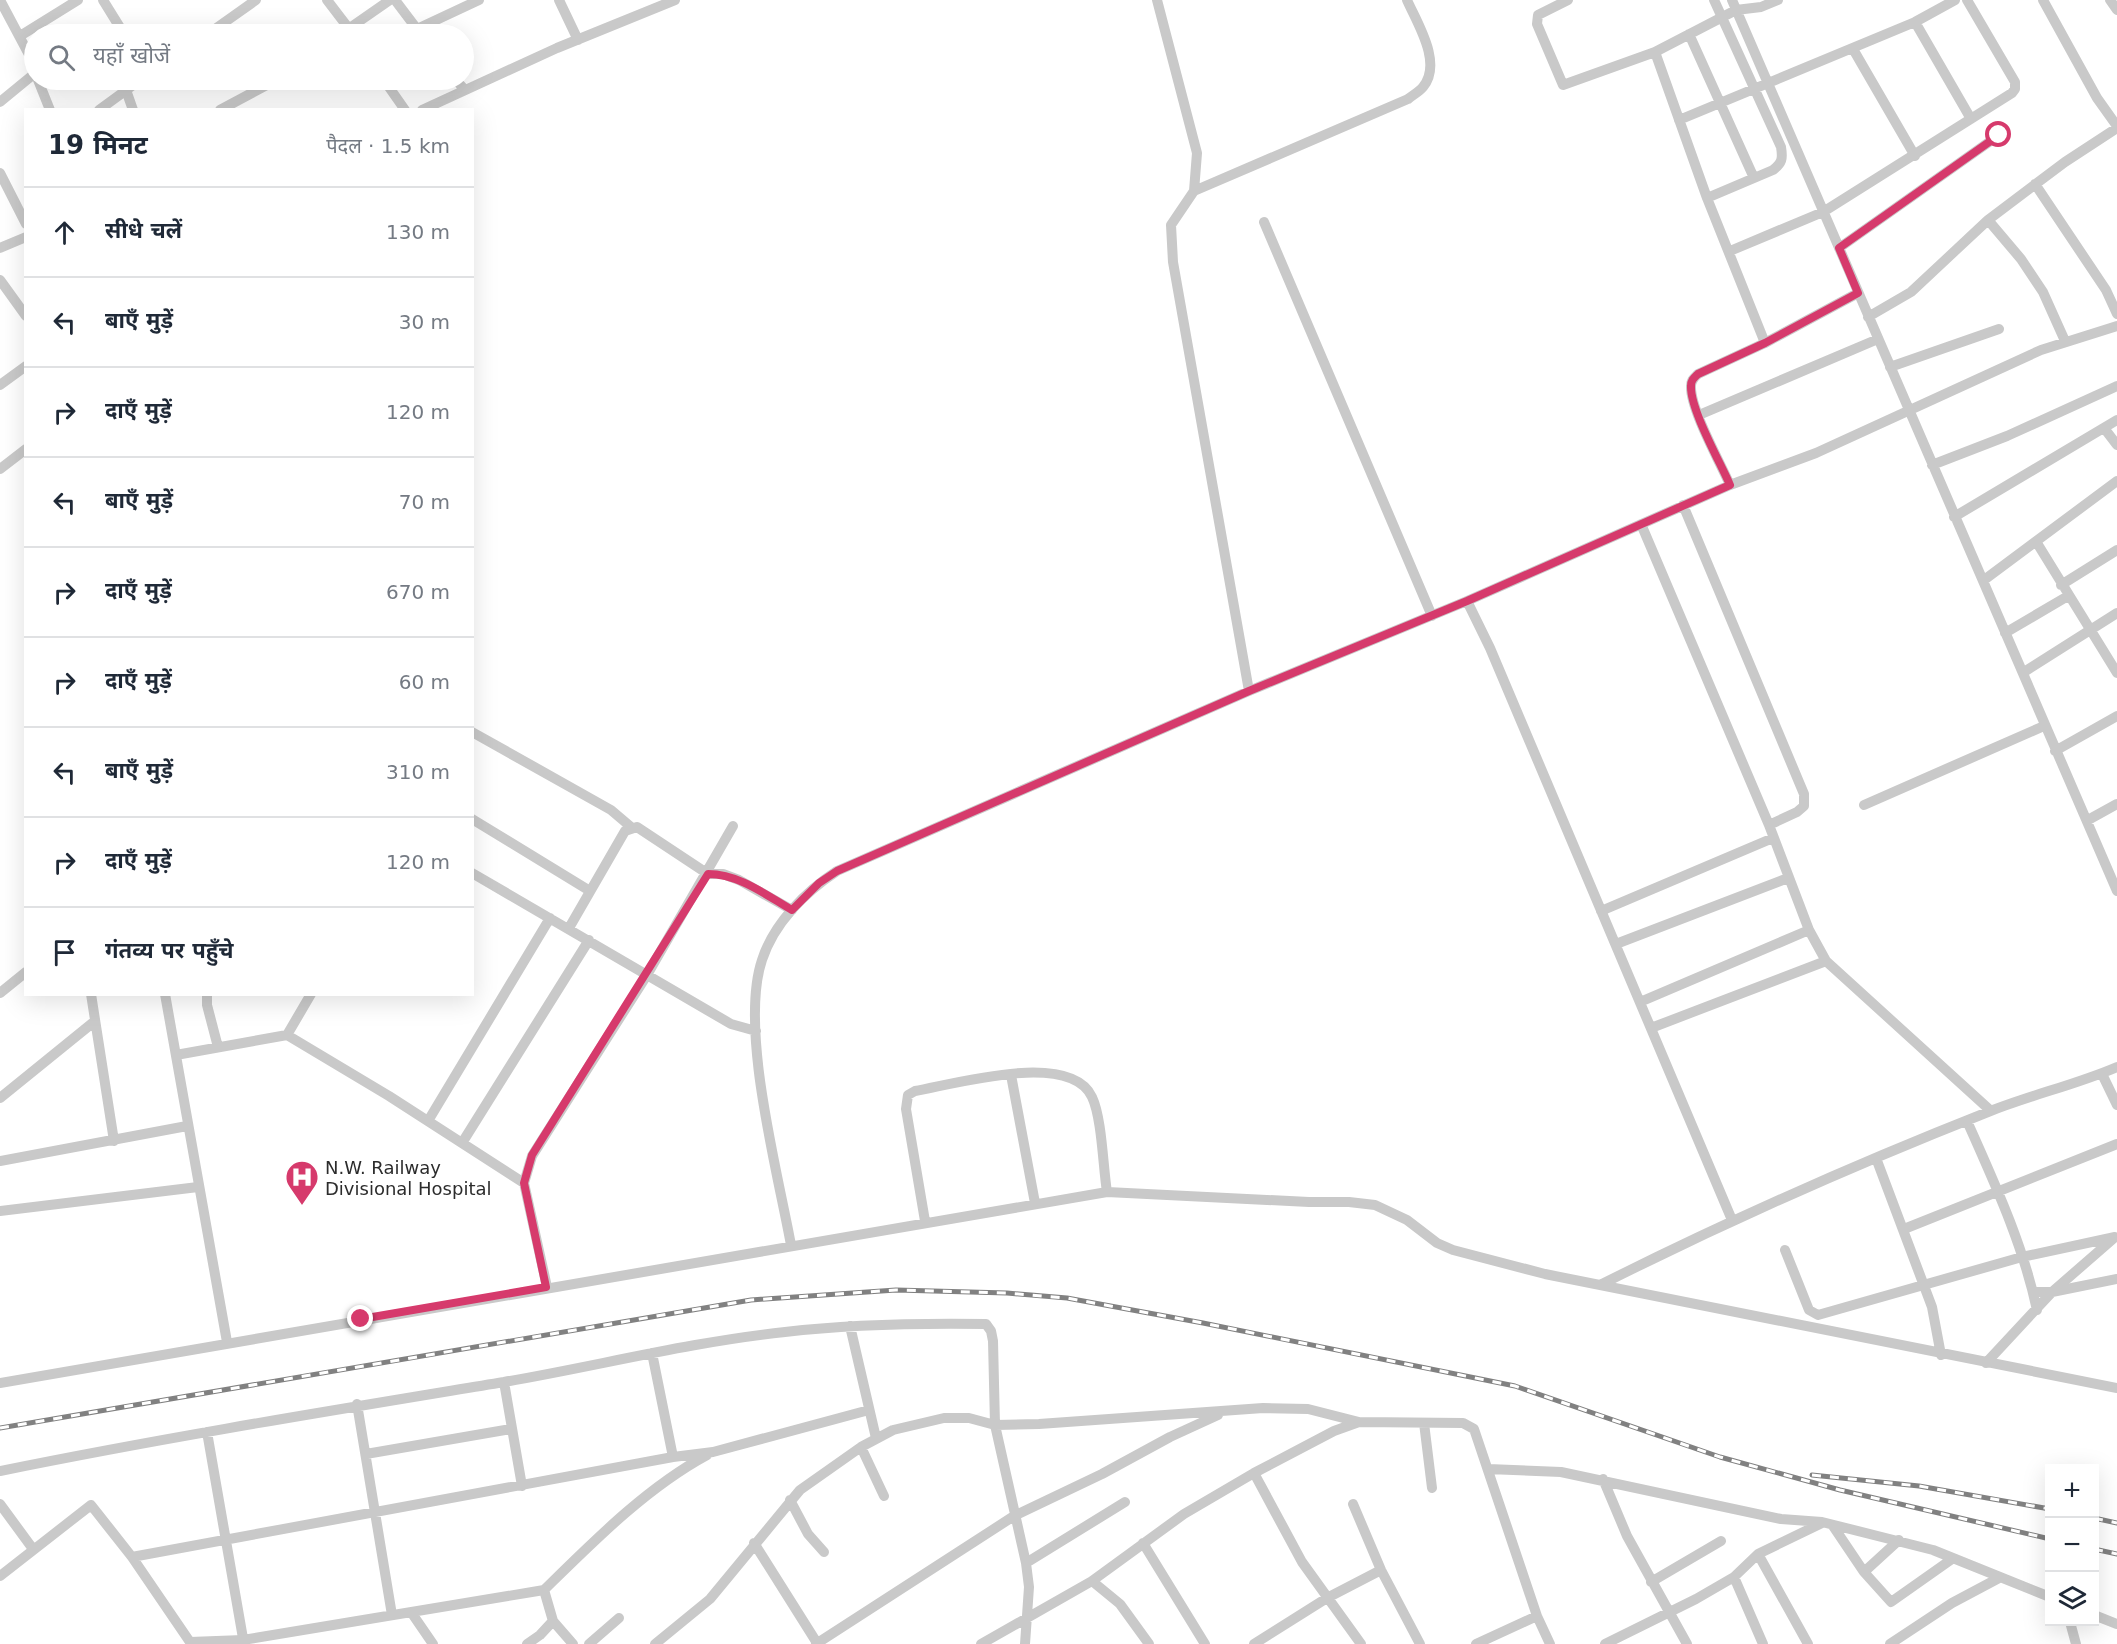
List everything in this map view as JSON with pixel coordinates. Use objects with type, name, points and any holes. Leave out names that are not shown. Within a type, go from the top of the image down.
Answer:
[{"type":"street","points":[[0,0],[24,44]]},
{"type":"street","points":[[39,24],[78,0]]},
{"type":"street","points":[[103,0],[118,24]]},
{"type":"street","points":[[222,24],[256,0]]},
{"type":"street","points":[[327,0],[342,24]]},
{"type":"street","points":[[359,24],[390,0]]},
{"type":"street","points":[[394,0],[413,24]]},
{"type":"street","points":[[434,24],[479,0]]},
{"type":"street","points":[[559,0],[578,40]]},
{"type":"street","points":[[474,86],[675,0]]},
{"type":"street","points":[[1157,0],[1197,153],[1194,191],[1171,225],[1173,262],[1249,691]]},
{"type":"street","points":[[1194,191],[1408,99],[1424,86],[1431,70],[1428,49],[1407,0]]},
{"type":"street","points":[[1568,0],[1538,15],[1537,24],[1563,86],[1655,52],[1722,17],[1734,5],[1761,7],[1778,0]]},
{"type":"street","points":[[1707,198],[1773,171],[1781,164],[1782,158],[1780,147],[1714,0]]},
{"type":"street","points":[[1679,120],[1915,22],[1955,0]]},
{"type":"street","points":[[1730,251],[1823,212],[1915,156],[2015,89],[2015,82],[1967,0]]},
{"type":"street","points":[[1868,317],[1911,292],[1988,220],[2117,127],[2097,98],[2043,0]]},
{"type":"street","points":[[2110,0],[2117,10]]},
{"type":"street","points":[[1734,5],[2117,891]]},
{"type":"street","points":[[1915,22],[1971,119]]},
{"type":"street","points":[[20,36],[24,34]]},
{"type":"street","points":[[1689,34],[1754,178]]},
{"type":"street","points":[[1852,49],[1915,156]]},
{"type":"street","points":[[1655,52],[1707,198],[1765,343]]},
{"type":"street","points":[[0,102],[24,82]]},
{"type":"street","points":[[42,90],[49,108]]},
{"type":"street","points":[[102,108],[126,90],[132,108]]},
{"type":"street","points":[[224,108],[257,90]]},
{"type":"street","points":[[391,90],[404,108]]},
{"type":"street","points":[[426,108],[465,90]]},
{"type":"street","points":[[1839,248],[1999,135]]},
{"type":"street","points":[[0,173],[24,220]]},
{"type":"street","points":[[2035,184],[2106,290],[2117,314]]},
{"type":"street","points":[[1988,220],[2021,259],[2043,292],[2065,341]]},
{"type":"street","points":[[1264,222],[1432,616]]},
{"type":"street","points":[[0,248],[24,238]]},
{"type":"street","points":[[0,280],[24,313]]},
{"type":"street","points":[[1730,485],[1699,415],[1691,388],[1692,380],[1698,374],[1765,343],[1858,293]]},
{"type":"street","points":[[791,1245],[762,1087],[756,1031],[757,990],[762,960],[771,939],[792,910],[819,883],[837,871],[1249,691],[1432,616],[1730,485],[1816,453],[2001,368],[2065,341],[2117,326]]},
{"type":"street","points":[[1890,367],[1999,328]]},
{"type":"street","points":[[1699,415],[1878,339]]},
{"type":"street","points":[[0,385],[24,367]]},
{"type":"street","points":[[1932,465],[2007,436],[2117,386]]},
{"type":"street","points":[[1954,517],[2117,420]]},
{"type":"street","points":[[2104,428],[2117,445]]},
{"type":"street","points":[[0,469],[24,450]]},
{"type":"street","points":[[1984,580],[2037,543],[2117,481]]},
{"type":"street","points":[[1683,505],[1804,794],[1804,806],[1797,812],[1769,825]]},
{"type":"street","points":[[1641,524],[1769,825],[1809,930],[1826,961],[1991,1111]]},
{"type":"street","points":[[2037,543],[2089,631],[2112,657],[2117,673]]},
{"type":"street","points":[[2061,585],[2117,550]]},
{"type":"street","points":[[2005,633],[2068,596]]},
{"type":"street","points":[[1467,601],[1490,648],[1732,1220]]},
{"type":"street","points":[[2024,672],[2117,613]]},
{"type":"street","points":[[2055,751],[2117,716]]},
{"type":"street","points":[[1864,805],[2044,726]]},
{"type":"street","points":[[474,733],[611,810],[631,827]]},
{"type":"street","points":[[2088,820],[2117,804]]},
{"type":"street","points":[[474,820],[590,891]]},
{"type":"street","points":[[546,1287],[524,1183],[532,1155],[647,975],[708,874],[733,826]]},
{"type":"street","points":[[569,928],[626,831],[631,827],[637,827],[708,874],[723,874],[739,880],[792,910]]},
{"type":"street","points":[[1601,911],[1773,838]]},
{"type":"street","points":[[2106,863],[2117,857]]},
{"type":"street","points":[[474,874],[731,1024],[756,1031]]},
{"type":"street","points":[[1616,944],[1788,878]]},
{"type":"street","points":[[428,1121],[550,918]]},
{"type":"street","points":[[1640,1002],[1809,930]]},
{"type":"street","points":[[462,1143],[589,940]]},
{"type":"street","points":[[1651,1028],[1826,961]]},
{"type":"street","points":[[0,992],[24,974]]},
{"type":"street","points":[[91,996],[114,1141]]},
{"type":"street","points":[[165,996],[227,1342]]},
{"type":"street","points":[[207,996],[207,1005],[218,1047]]},
{"type":"street","points":[[286,1035],[310,996]]},
{"type":"street","points":[[0,1098],[95,1021]]},
{"type":"street","points":[[176,1055],[286,1035],[428,1121],[524,1183]]},
{"type":"street","points":[[1602,1284],[1732,1220],[1876,1158],[1991,1111],[2117,1068]]},
{"type":"street","points":[[925,1221],[906,1109],[908,1095],[915,1091],[1011,1075],[1056,1073],[1082,1084],[1094,1104],[1107,1192]]},
{"type":"street","points":[[2102,1074],[2117,1105]]},
{"type":"street","points":[[1011,1075],[1035,1203]]},
{"type":"street","points":[[1967,1120],[1999,1192],[2022,1257],[2037,1310]]},
{"type":"street","points":[[0,1161],[187,1126]]},
{"type":"street","points":[[1904,1229],[2117,1144]]},
{"type":"street","points":[[1876,1158],[1904,1229],[1934,1316],[1941,1355]]},
{"type":"street","points":[[0,1211],[198,1187]]},
{"type":"street","points":[[0,1383],[925,1221],[1107,1192],[1309,1203],[1349,1202],[1375,1206],[1407,1220],[1430,1238],[1453,1250],[1545,1274],[1941,1355],[2117,1388]]},
{"type":"street","points":[[1785,1250],[1809,1310],[1814,1314],[2022,1257],[2116,1236]]},
{"type":"street","points":[[1986,1363],[2052,1292],[2116,1236]]},
{"type":"street","points":[[2033,1292],[2052,1292],[2117,1279]]},
{"type":"street","points":[[0,1471],[357,1404],[504,1382],[652,1353],[782,1332],[850,1326],[986,1324],[991,1331],[993,1341],[995,1425],[1026,1563],[1029,1587],[1025,1644]]},
{"type":"street","points":[[850,1326],[876,1438]]},
{"type":"street","points":[[652,1353],[673,1457]]},
{"type":"street","points":[[504,1382],[522,1486]]},
{"type":"street","points":[[357,1404],[392,1615]]},
{"type":"street","points":[[655,1644],[710,1599],[790,1500],[824,1472],[876,1438],[911,1425],[944,1418],[969,1418],[995,1425],[1263,1408],[1308,1409],[1359,1422],[1464,1423],[1474,1429],[1537,1616],[1550,1644]]},
{"type":"street","points":[[132,1557],[226,1538],[375,1514],[673,1457],[713,1452],[869,1410]]},
{"type":"street","points":[[754,1543],[817,1644],[834,1639],[1014,1516],[1170,1437],[1227,1412]]},
{"type":"street","points":[[981,1644],[1026,1617],[1057,1603],[1092,1581],[1184,1514],[1254,1473],[1334,1431],[1359,1422]]},
{"type":"street","points":[[1424,1423],[1432,1488]]},
{"type":"street","points":[[366,1454],[511,1429]]},
{"type":"street","points":[[207,1432],[244,1642]]},
{"type":"street","points":[[861,1447],[884,1496]]},
{"type":"street","points":[[0,1576],[91,1505],[132,1557],[190,1642],[244,1642],[544,1590],[576,1558],[661,1485],[713,1452]]},
{"type":"street","points":[[1488,1469],[1561,1472],[1603,1479],[1781,1519],[1827,1524],[1899,1540],[1933,1550],[2045,1596]]},
{"type":"street","points":[[1254,1473],[1302,1562],[1361,1644]]},
{"type":"street","points":[[1603,1479],[1627,1536],[1687,1644]]},
{"type":"street","points":[[790,1500],[808,1534],[824,1552]]},
{"type":"street","points":[[1026,1563],[1125,1502]]},
{"type":"street","points":[[0,1504],[33,1549]]},
{"type":"street","points":[[1353,1504],[1381,1570],[1420,1644]]},
{"type":"street","points":[[1605,1644],[1734,1577],[1758,1554],[1827,1524]]},
{"type":"street","points":[[1827,1524],[1864,1572],[1891,1602],[1952,1559]]},
{"type":"street","points":[[1864,1572],[1899,1540]]},
{"type":"street","points":[[1651,1582],[1720,1541]]},
{"type":"street","points":[[1143,1543],[1205,1644]]},
{"type":"street","points":[[1758,1554],[1808,1644]]},
{"type":"street","points":[[1256,1643],[1327,1598],[1381,1570]]},
{"type":"street","points":[[1734,1577],[1763,1644]]},
{"type":"street","points":[[1890,1644],[1952,1603],[1999,1578]]},
{"type":"street","points":[[1092,1581],[1120,1604],[1149,1644]]},
{"type":"street","points":[[544,1590],[553,1621],[573,1644]]},
{"type":"street","points":[[411,1612],[433,1644]]},
{"type":"street","points":[[1476,1644],[1537,1616]]},
{"type":"street","points":[[2099,1617],[2117,1624]]},
{"type":"street","points":[[589,1644],[619,1618]]},
{"type":"street","points":[[527,1644],[540,1635],[553,1621]]},
{"type":"street","points":[[2071,1626],[2076,1644]]},
{"type":"railway","points":[[0,1428],[751,1300],[896,1290],[1007,1293],[1067,1298],[1515,1386],[1720,1457],[1840,1490],[2045,1538]]},
{"type":"railway","points":[[1812,1475],[1919,1486],[2045,1508]]},
{"type":"railway","points":[[2099,1519],[2117,1523]]},
{"type":"railway","points":[[2099,1550],[2117,1554]]},
{"type":"place","name":"N.W. Railway Divisional Hospital","points":[[302,1206]]},
{"type":"route","points":[[361,1319],[546,1287],[524,1183],[532,1155],[607,1039],[708,874],[723,874],[739,880],[792,910],[819,883],[837,871],[1249,691],[1467,601],[1730,485],[1699,415],[1691,388],[1692,380],[1698,374],[1765,343],[1858,293],[1839,248],[1999,135]]}]
